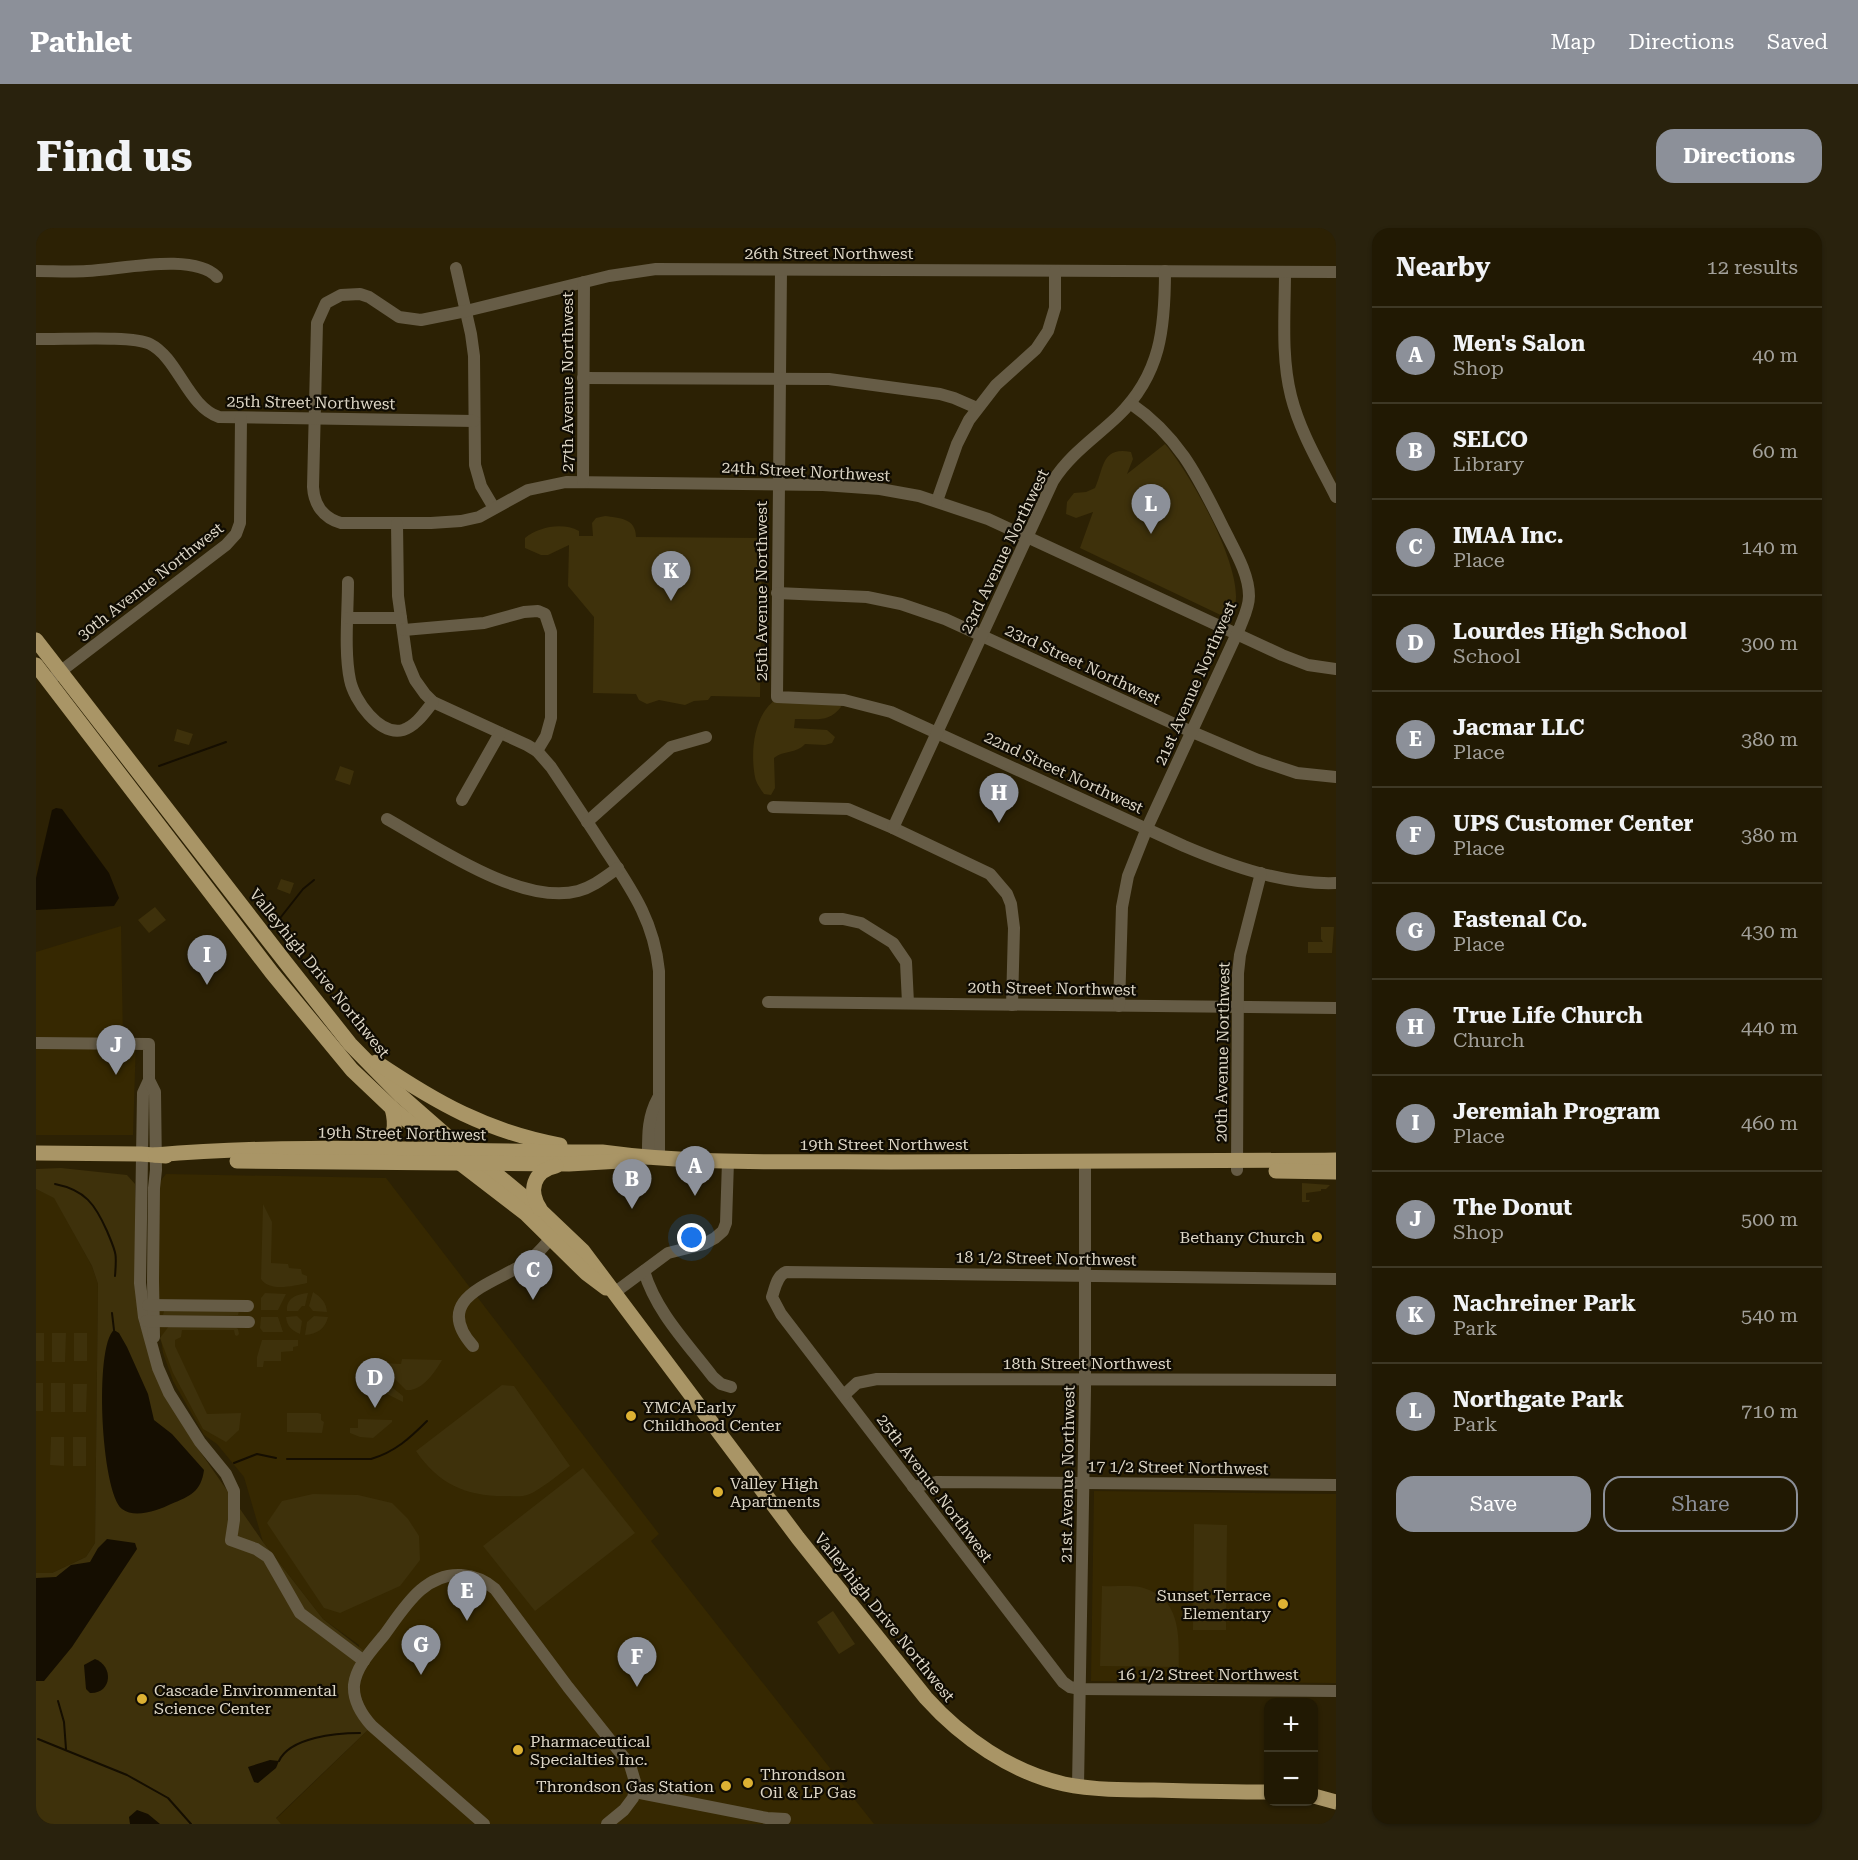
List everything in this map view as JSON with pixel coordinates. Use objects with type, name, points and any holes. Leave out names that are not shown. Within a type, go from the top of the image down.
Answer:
[{"type":"main road","name":"Valleyhigh Drive Northwest","points":[[36,640],[54,676],[322,1036],[352,1070],[392,1108],[442,1150]]},
{"type":"main road","name":"Valleyhigh Drive Northwest","points":[[36,665],[54,676],[350,1044],[463,1157],[586,1273],[614,1293]]},
{"type":"main road","points":[[350,1044],[452,1110],[480,1123],[535,1140],[602,1152]]},
{"type":"main road","points":[[379,1150],[391,1139],[395,1130],[392,1108]]},
{"type":"main road","name":"19th Street Northwest","points":[[36,1153],[148,1154],[206,1151],[442,1150],[463,1157]]},
{"type":"main road","name":"19th Street Northwest","points":[[148,1154],[197,1160],[252,1161],[602,1152],[654,1159]]},
{"type":"main road","name":"Valleyhigh Drive Northwest","points":[[463,1157],[483,1163],[542,1212],[583,1251],[601,1272],[614,1293],[798,1538],[940,1713],[968,1738],[1035,1775],[1078,1786],[1125,1790],[1264,1792]]},
{"type":"main road","name":"19th Street Northwest","points":[[483,1163],[570,1164],[654,1159],[1085,1162],[1237,1166],[1336,1172]]},
{"type":"main road","name":"19th Street Northwest","points":[[1237,1166],[1336,1160]]},
{"type":"main road","points":[[542,1212],[534,1194],[536,1179],[546,1168],[570,1164]]},
{"type":"main road","points":[[1318,1797],[1336,1802]]},
{"type":"street","points":[[36,271],[87,271],[146,265],[195,266],[205,267],[218,277]]},
{"type":"street","points":[[456,268],[474,356],[476,470],[481,486],[494,508]]},
{"type":"street","name":"26th Street Northwest","points":[[315,418],[316,323],[326,303],[334,297],[360,294],[369,297],[399,317],[428,319],[584,282],[656,269],[1336,272]]},
{"type":"street","name":"25th Avenue Northwest","points":[[777,697],[781,270]]},
{"type":"street","points":[[937,501],[957,444],[977,408],[1000,381],[1036,349],[1048,331],[1055,309],[1055,271]]},
{"type":"street","name":"23rd Avenue Northwest","points":[[893,828],[1053,482],[1065,464],[1130,403],[1149,372],[1159,348],[1165,307],[1165,271]]},
{"type":"street","points":[[1285,272],[1286,363],[1291,395],[1301,426],[1336,497]]},
{"type":"street","name":"27th Avenue Northwest","points":[[583,482],[584,282]]},
{"type":"street","name":"25th Street Northwest","points":[[36,339],[129,340],[146,343],[162,354],[207,412],[219,417],[474,421]]},
{"type":"street","points":[[583,378],[781,378],[849,381],[954,398],[977,408]]},
{"type":"street","name":"21st Avenue Northwest","points":[[1119,1006],[1123,896],[1132,863],[1247,610],[1249,594],[1234,548],[1199,479],[1184,455],[1154,420],[1130,403]]},
{"type":"street","name":"30th Avenue Northwest","points":[[54,676],[226,545],[236,534],[241,517],[241,418]]},
{"type":"street","name":"24th Street Northwest","points":[[315,418],[313,493],[316,504],[322,512],[341,523],[397,524],[461,521],[478,517],[518,495],[539,487],[583,482],[880,489],[937,501],[988,519],[1236,635],[1308,665],[1336,669]]},
{"type":"street","points":[[397,524],[397,584],[405,650],[410,670],[425,694],[434,702],[537,751],[551,767],[618,868],[642,909],[654,939],[657,955],[659,1097],[652,1109],[648,1124],[654,1159]]},
{"type":"street","points":[[348,582],[350,681],[357,697],[377,722],[391,730],[405,729],[417,721],[434,702]]},
{"type":"street","name":"23rd Street Northwest","points":[[777,593],[842,595],[883,600],[922,610],[1192,732],[1282,769],[1336,777]]},
{"type":"street","points":[[348,618],[403,624],[484,623],[524,612],[538,611],[544,614],[551,632],[551,718],[546,736],[537,751]]},
{"type":"street","name":"22nd Street Northwest","points":[[777,697],[834,699],[870,705],[936,732],[1208,856],[1291,880],[1336,884]]},
{"type":"street","points":[[462,800],[500,733]]},
{"type":"street","points":[[587,822],[662,753],[677,744],[706,737]]},
{"type":"street","points":[[773,807],[848,809],[990,874],[1007,894],[1011,903],[1014,928],[1012,1005]]},
{"type":"street","points":[[387,819],[459,859],[510,883],[538,893],[577,891],[598,882],[618,868]]},
{"type":"street","name":"20th Avenue Northwest","points":[[1237,1166],[1238,973],[1240,955],[1261,873]]},
{"type":"street","points":[[825,919],[843,919],[861,923],[893,943],[906,962],[908,1003]]},
{"type":"street","name":"20th Street Northwest","points":[[768,1002],[1336,1008]]},
{"type":"street","points":[[36,1043],[149,1044],[149,1080],[155,1092],[148,1154],[148,1305],[158,1368],[181,1413],[200,1442],[226,1474],[234,1491],[231,1540],[256,1549],[268,1557],[300,1612],[364,1662]]},
{"type":"street","points":[[614,1293],[668,1253],[704,1244],[723,1231],[727,1209],[728,1161]]},
{"type":"street","name":"21st Avenue Northwest","points":[[1078,1786],[1084,1482],[1085,1162]]},
{"type":"street","points":[[473,1346],[460,1330],[459,1315],[465,1301],[495,1278],[526,1263],[551,1238]]},
{"type":"street","points":[[644,1271],[659,1306],[713,1377],[731,1387]]},
{"type":"street","name":"18 1/2 Street Northwest","points":[[771,1297],[779,1277],[786,1272],[1336,1279]]},
{"type":"street","name":"25th Avenue Northwest","points":[[771,1297],[781,1314],[1055,1674],[1070,1687],[1080,1689]]},
{"type":"street","points":[[148,1305],[248,1306]]},
{"type":"street","points":[[149,1322],[249,1322]]},
{"type":"street","name":"18th Street Northwest","points":[[844,1395],[857,1383],[877,1378],[1336,1380]]},
{"type":"street","name":"17 1/2 Street Northwest","points":[[913,1487],[936,1482],[1336,1485]]},
{"type":"street","points":[[484,1824],[364,1718],[356,1701],[354,1688],[356,1677],[364,1662],[420,1591],[436,1580],[456,1575],[481,1579],[495,1589],[630,1766],[635,1778],[635,1791],[630,1804],[607,1824]]},
{"type":"street","name":"16 1/2 Street Northwest","points":[[1080,1689],[1336,1691]]},
{"type":"street","points":[[635,1791],[767,1818],[785,1819]]},
{"type":"shaded area","points":[[1165,444],[1201,498],[1223,546],[1236,589],[1235,606],[1229,619],[1080,548],[1093,512],[1076,518],[1066,514],[1067,502],[1074,493],[1086,492],[1095,488],[1105,461],[1114,452],[1131,452],[1133,459],[1127,474]]},
{"type":"shaded area","points":[[605,516],[626,520],[633,526],[636,537],[762,538],[760,697],[711,696],[708,700],[694,701],[685,705],[659,700],[647,704],[639,700],[636,694],[593,693],[594,617],[568,586],[569,545],[548,555],[541,555],[525,548],[525,538],[537,531],[558,526],[579,531],[579,536],[593,536],[592,523],[596,518]]},
{"type":"shaded area","points":[[778,698],[839,698],[841,707],[826,718],[795,719],[794,728],[827,730],[835,737],[832,743],[805,744],[774,758],[775,788],[771,795],[764,794],[758,786],[753,756],[759,722],[770,704]]},
{"type":"shaded area","points":[[177,729],[193,734],[189,745],[174,741]]},
{"type":"shaded area","points":[[340,766],[354,771],[350,785],[335,780]]},
{"type":"shaded area","points":[[62,809],[109,873],[119,898],[114,906],[36,910],[36,878],[52,810]]},
{"type":"shaded area","points":[[281,879],[294,883],[290,894],[277,889]]},
{"type":"shaded area","points":[[155,907],[166,920],[149,933],[138,920]]},
{"type":"shaded area","points":[[121,926],[123,1040],[136,1040],[133,1135],[36,1135],[36,952]]},
{"type":"shaded area","points":[[1321,927],[1334,927],[1332,953],[1308,953],[1308,942],[1323,942]]},
{"type":"shaded area","points":[[61,1168],[127,1175],[135,1184],[139,1322],[161,1386],[192,1440],[263,1542],[323,1619],[364,1651],[355,1681],[372,1726],[276,1818],[281,1824],[36,1824],[36,1573],[52,1573],[86,1557],[95,1543],[98,1284],[92,1266],[54,1198],[36,1189],[36,1169]]},
{"type":"shaded area","points":[[166,1174],[386,1178],[659,1534],[651,1541],[874,1824],[281,1824],[276,1819],[372,1726],[356,1701],[359,1645],[323,1619],[263,1542],[244,1477],[217,1444],[204,1435],[173,1381],[163,1353],[157,1286],[159,1183]]},
{"type":"shaded area","points":[[1302,1183],[1330,1185],[1321,1191],[1306,1193],[1306,1200],[1310,1200],[1302,1202]]},
{"type":"shaded area","points":[[36,1189],[54,1197],[92,1266],[98,1284],[95,1543],[86,1557],[52,1573],[36,1573]]},
{"type":"shaded area","points":[[263,1204],[272,1222],[271,1263],[288,1264],[289,1268],[301,1269],[302,1274],[307,1276],[307,1283],[276,1287],[270,1286],[261,1279]]},
{"type":"shaded area","points":[[313,1292],[323,1300],[327,1312],[313,1311],[309,1306]]},
{"type":"shaded area","points":[[265,1293],[286,1294],[278,1310],[261,1310],[261,1298]]},
{"type":"shaded area","points":[[308,1293],[305,1306],[298,1311],[287,1311],[290,1300],[300,1294]]},
{"type":"shaded area","points":[[164,1311],[239,1311],[238,1315],[163,1315]]},
{"type":"shaded area","points":[[297,1316],[302,1321],[300,1334],[290,1327],[286,1317]]},
{"type":"shaded area","points":[[314,1316],[328,1317],[320,1330],[305,1335],[307,1322]]},
{"type":"shaded area","points":[[261,1317],[278,1317],[283,1332],[263,1332],[260,1328]]},
{"type":"shaded area","points":[[169,1326],[234,1326],[238,1329],[237,1336],[234,1330],[182,1330],[181,1337],[175,1340],[175,1346],[207,1414],[241,1413],[239,1430],[226,1442],[203,1429],[173,1373],[160,1338]]},
{"type":"shaded area","points":[[114,1330],[119,1333],[127,1347],[148,1394],[154,1420],[172,1434],[204,1470],[194,1492],[154,1511],[133,1513],[122,1509],[115,1497],[109,1476],[105,1449],[102,1389],[108,1342]]},
{"type":"shaded area","points":[[36,1333],[44,1333],[44,1361],[36,1361]]},
{"type":"shaded area","points":[[52,1333],[66,1333],[65,1362],[52,1362]]},
{"type":"shaded area","points":[[74,1333],[87,1333],[87,1361],[74,1361]]},
{"type":"shaded area","points":[[262,1340],[298,1340],[298,1346],[293,1347],[293,1351],[281,1352],[281,1361],[264,1361],[263,1367],[257,1367],[257,1357]]},
{"type":"shaded area","points":[[375,1359],[380,1359],[382,1363],[401,1364],[402,1359],[442,1360],[423,1385],[406,1390]]},
{"type":"shaded area","points":[[384,1381],[403,1396],[403,1402],[383,1392],[375,1392],[374,1390]]},
{"type":"shaded area","points":[[36,1383],[43,1383],[43,1411],[36,1411]]},
{"type":"shaded area","points":[[51,1383],[65,1383],[65,1412],[51,1412]]},
{"type":"shaded area","points":[[73,1384],[87,1384],[86,1412],[73,1412]]},
{"type":"shaded area","points":[[502,1385],[514,1386],[570,1466],[543,1487],[525,1496],[494,1496],[456,1487],[434,1473],[416,1451]]},
{"type":"shaded area","points":[[287,1413],[321,1414],[321,1420],[324,1422],[322,1433],[287,1432]]},
{"type":"shaded area","points":[[358,1419],[392,1420],[392,1422],[373,1438],[360,1437],[350,1433],[350,1428],[358,1428]]},
{"type":"shaded area","points":[[51,1437],[64,1437],[64,1466],[50,1465]]},
{"type":"shaded area","points":[[73,1437],[86,1437],[86,1466],[73,1466]]},
{"type":"shaded area","points":[[583,1468],[635,1533],[535,1611],[483,1546]]},
{"type":"shaded area","points":[[1094,1491],[1336,1494],[1336,1683],[1091,1681]]},
{"type":"shaded area","points":[[313,1494],[358,1495],[392,1503],[408,1519],[419,1536],[420,1560],[400,1586],[340,1613],[324,1608],[267,1523],[282,1501]]},
{"type":"shaded area","points":[[1194,1524],[1227,1525],[1226,1630],[1193,1630]]},
{"type":"shaded area","points":[[107,1539],[135,1543],[137,1549],[72,1647],[44,1681],[36,1681],[36,1578],[56,1577],[71,1565],[90,1562],[98,1548]]},
{"type":"shaded area","points":[[1102,1586],[1140,1587],[1163,1599],[1175,1618],[1179,1642],[1179,1667],[1100,1666]]},
{"type":"shaded area","points":[[833,1611],[855,1644],[839,1654],[817,1622]]},
{"type":"shaded area","points":[[95,1659],[105,1667],[108,1679],[103,1689],[90,1693],[86,1689],[84,1665]]},
{"type":"shaded area","points":[[270,1760],[279,1761],[276,1768],[258,1783],[254,1782],[248,1767]]},
{"type":"shaded area","points":[[137,1810],[148,1814],[160,1824],[130,1824],[129,1817]]},
{"type":"waterway","points":[[159,766],[226,742]]},
{"type":"waterway","points":[[277,922],[303,889],[314,880]]},
{"type":"waterway","points":[[55,1184],[81,1194],[98,1213],[114,1249],[115,1276]]},
{"type":"waterway","points":[[112,1313],[114,1330]]},
{"type":"waterway","points":[[287,1459],[371,1459],[402,1444],[427,1421]]},
{"type":"waterway","points":[[234,1463],[257,1454],[276,1458]]},
{"type":"waterway","points":[[58,1701],[64,1722],[66,1749]]},
{"type":"waterway","points":[[279,1761],[293,1746],[303,1742],[339,1734],[360,1733]]},
{"type":"waterway","points":[[38,1739],[127,1775],[168,1798],[191,1824]]},
{"type":"place","name":"Northgate Park","points":[[1151,534]]},
{"type":"place","name":"Nachreiner Park","points":[[671,601]]},
{"type":"place","name":"True Life Church","points":[[999,823]]},
{"type":"place","name":"Jeremiah Program","points":[[207,985]]},
{"type":"place","name":"The Donut","points":[[116,1075]]},
{"type":"place","name":"Men's Salon","points":[[695,1196]]},
{"type":"place","name":"SELCO","points":[[632,1209]]},
{"type":"place","name":"Bethany Church","points":[[1317,1237]]},
{"type":"place","name":"IMAA Inc.","points":[[533,1300]]},
{"type":"place","name":"Lourdes High School","points":[[375,1408]]},
{"type":"place","name":"YMCA Early Childhood Center","points":[[631,1416]]},
{"type":"place","name":"Valley High Apartments","points":[[718,1492]]},
{"type":"place","name":"Sunset Terrace Elementary","points":[[1283,1604]]},
{"type":"place","name":"Jacmar LLC","points":[[467,1621]]},
{"type":"place","name":"Fastenal Co.","points":[[421,1675]]},
{"type":"place","name":"UPS Customer Center","points":[[637,1687]]},
{"type":"place","name":"Cascade Environmental Science Center","points":[[142,1699]]},
{"type":"place","name":"Pharmaceutical Specialties Inc.","points":[[518,1750]]},
{"type":"place","name":"Throndson Oil & LP Gas","points":[[748,1783]]},
{"type":"place","name":"Throndson Gas Station","points":[[726,1786]]}]
